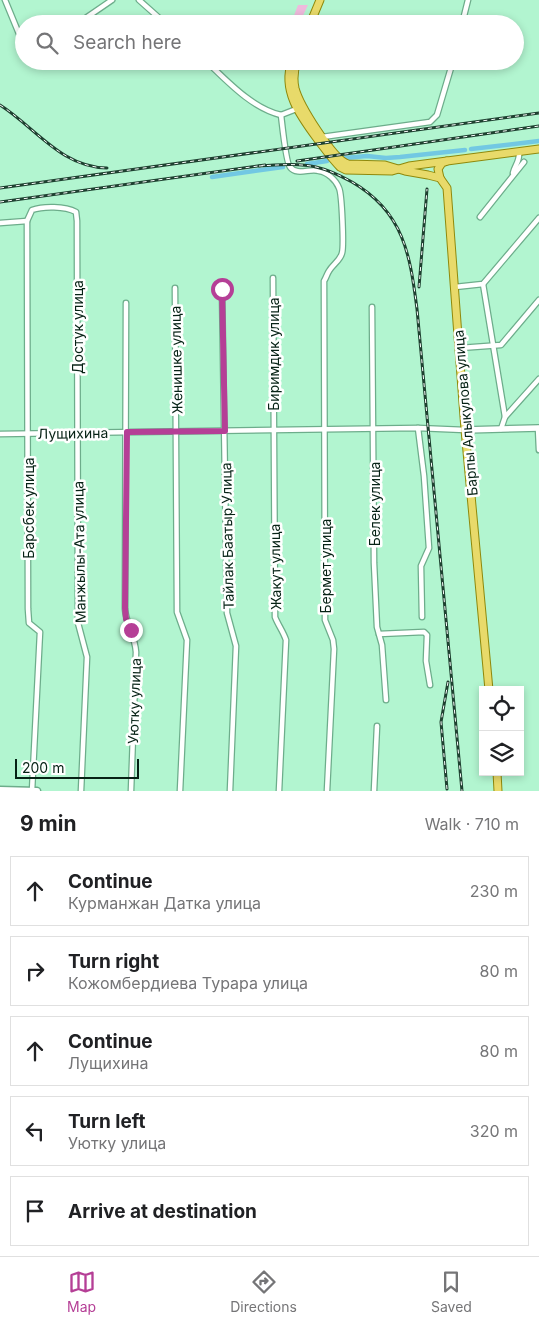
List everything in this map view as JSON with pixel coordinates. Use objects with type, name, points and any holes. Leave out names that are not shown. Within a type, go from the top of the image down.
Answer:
[{"type":"main road","points":[[314,15],[320,0]]},
{"type":"main road","points":[[290,70],[289,85],[299,108],[321,144],[343,169],[400,170],[428,174],[440,178]]},
{"type":"main road","points":[[295,70],[294,84],[299,108],[345,164],[377,164],[392,166],[400,170]]},
{"type":"main road","points":[[400,170],[409,166],[539,150]]},
{"type":"main road","points":[[440,178],[438,169],[446,161]]},
{"type":"main road","name":"Барпы Алыкулова улица","points":[[440,178],[445,185],[448,198],[465,430],[490,686]]},
{"type":"main road","points":[[496,776],[498,791]]},
{"type":"main road","points":[[0,790],[37,791]]},
{"type":"street","points":[[5,0],[15,24]]},
{"type":"street","points":[[90,15],[112,0]]},
{"type":"street","points":[[139,0],[156,15]]},
{"type":"street","points":[[464,15],[468,0]]},
{"type":"street","points":[[215,70],[229,83],[268,112],[282,115],[299,108]]},
{"type":"street","points":[[322,137],[430,122],[437,115],[450,70]]},
{"type":"street","points":[[282,115],[282,134],[285,140],[288,165],[291,169],[298,172],[319,170],[332,177],[339,188],[343,250],[339,261],[330,270],[324,281],[325,430]]},
{"type":"street","points":[[513,175],[514,168],[520,159],[519,152]]},
{"type":"street","points":[[480,218],[524,162]]},
{"type":"street","name":"Достук улица","points":[[27,221],[32,210],[38,208],[65,208],[76,212],[78,433]]},
{"type":"street","points":[[455,287],[483,284],[539,218]]},
{"type":"street","points":[[0,223],[27,221]]},
{"type":"street","name":"Барсбек улица","points":[[27,221],[28,609],[29,623],[40,632],[32,791]]},
{"type":"street","name":"Биримдик улица","points":[[273,278],[274,430]]},
{"type":"street","points":[[483,284],[505,416]]},
{"type":"street","name":"Женишке улица","points":[[175,288],[177,612],[187,640],[180,791]]},
{"type":"street","name":"Тайлак Баатыр Улица","points":[[222,289],[227,613],[236,646],[230,791]]},
{"type":"street","points":[[460,348],[501,345],[539,300]]},
{"type":"street","name":"Уютку улица","points":[[126,303],[125,608],[126,619],[135,638],[136,652],[131,791]]},
{"type":"street","name":"Белек улица","points":[[372,307],[374,563],[377,627],[382,645],[386,700]]},
{"type":"street","points":[[501,429],[505,416],[539,379]]},
{"type":"street","points":[[418,428],[424,476],[429,548],[421,566],[422,617]]},
{"type":"street","name":"Лущихина","points":[[0,434],[418,428],[465,430]]},
{"type":"street","points":[[465,430],[538,428],[539,450]]},
{"type":"street","name":"Жакут улица","points":[[274,430],[275,617],[283,630],[286,640],[279,791]]},
{"type":"street","name":"Бермет улица","points":[[325,430],[325,620],[333,640],[334,649],[327,791]]},
{"type":"street","name":"Манжылы-Ата улица","points":[[78,433],[78,624],[87,656],[81,791]]},
{"type":"street","points":[[379,634],[424,632],[427,635],[426,660],[430,685]]},
{"type":"street","points":[[374,791],[377,726]]},
{"type":"shaded area","points":[[298,5],[308,5],[303,15],[294,15]]},
{"type":"waterway","points":[[471,149],[539,141]]},
{"type":"waterway","points":[[345,158],[367,156],[386,158],[465,150]]},
{"type":"waterway","points":[[307,164],[327,161]]},
{"type":"waterway","points":[[212,177],[283,167]]},
{"type":"railway","points":[[0,105],[62,154],[91,166],[107,168]]},
{"type":"railway","points":[[0,188],[539,113]]},
{"type":"railway","points":[[297,161],[539,126]]},
{"type":"railway","points":[[0,202],[265,165]]},
{"type":"railway","points":[[259,166],[302,165],[321,168],[352,182],[369,194],[394,221],[407,253],[417,309],[462,791]]},
{"type":"railway","points":[[419,287],[427,189]]},
{"type":"railway","points":[[447,789],[441,722],[448,682]]},
{"type":"route","points":[[131,630],[126,619],[125,608],[127,432],[225,431],[222,289]]}]
